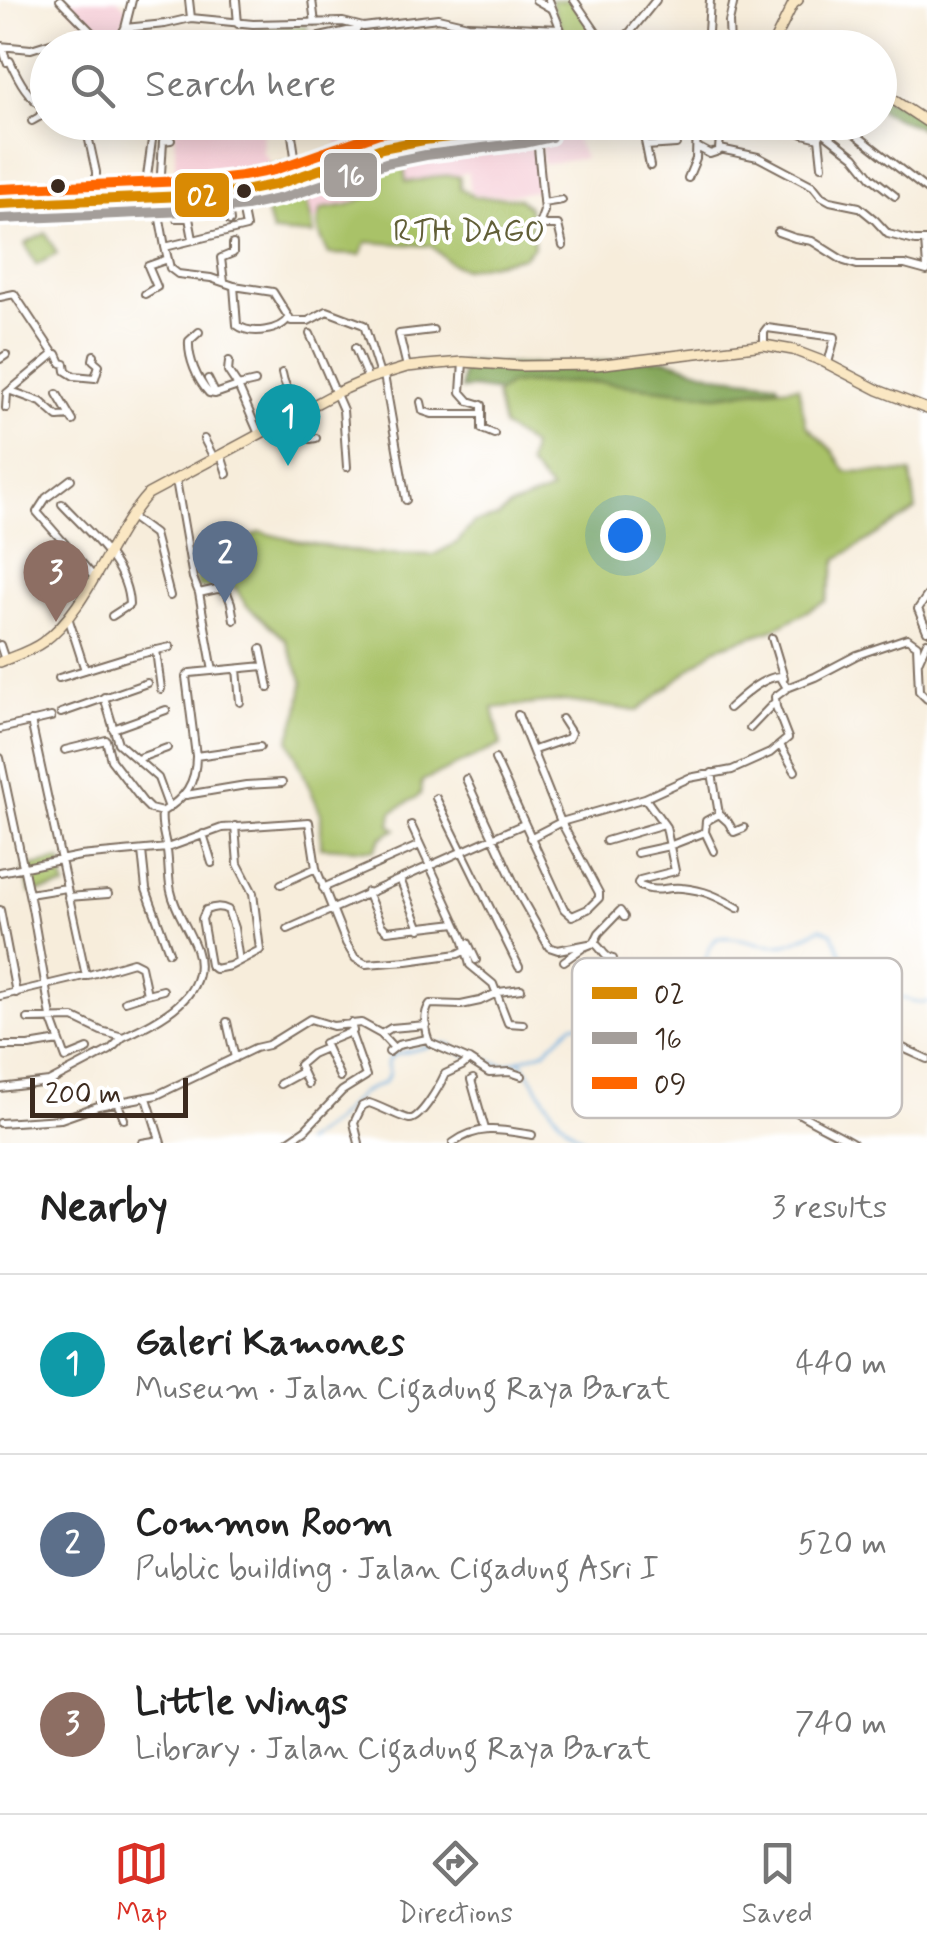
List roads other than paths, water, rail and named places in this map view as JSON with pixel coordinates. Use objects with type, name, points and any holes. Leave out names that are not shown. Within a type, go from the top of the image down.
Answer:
[{"type":"main road","points":[[154,193],[175,196],[226,190],[418,140]]},
{"type":"main road","points":[[0,200],[240,192],[269,187],[297,173]]},
{"type":"street","points":[[60,0],[88,30]]},
{"type":"street","points":[[132,0],[125,28],[191,18],[238,24],[343,22],[363,28]]},
{"type":"street","points":[[189,0],[191,18]]},
{"type":"street","points":[[236,0],[238,24]]},
{"type":"street","points":[[312,0],[315,23]]},
{"type":"street","points":[[353,30],[434,18],[468,25],[560,29],[550,4],[536,0]]},
{"type":"street","points":[[574,0],[596,30]]},
{"type":"street","points":[[632,30],[656,0]]},
{"type":"street","points":[[708,30],[710,0]]},
{"type":"street","points":[[729,30],[734,0]]},
{"type":"street","points":[[779,30],[792,1]]},
{"type":"street","points":[[468,25],[468,30]]},
{"type":"street","points":[[30,49],[1,46],[7,62],[10,60],[30,95]]},
{"type":"street","points":[[897,101],[927,119]]},
{"type":"street","points":[[90,140],[96,169],[96,196]]},
{"type":"street","points":[[152,140],[154,193],[174,272],[274,292],[292,321],[308,320],[327,311],[364,324],[382,375],[406,500]]},
{"type":"street","points":[[154,193],[163,141],[172,140]]},
{"type":"street","points":[[292,140],[297,173]]},
{"type":"street","points":[[542,140],[544,211],[540,222],[558,225],[563,246]]},
{"type":"street","points":[[645,140],[650,166]]},
{"type":"street","points":[[688,178],[696,159],[697,140]]},
{"type":"street","points":[[697,147],[717,153],[720,140]]},
{"type":"street","points":[[821,140],[822,166]]},
{"type":"street","points":[[828,140],[855,158],[895,196]]},
{"type":"street","points":[[863,140],[927,190]]},
{"type":"street","points":[[646,146],[676,144]]},
{"type":"street","points":[[720,149],[758,157],[812,186],[830,201],[859,207],[888,234],[926,241],[927,268],[858,265],[812,241],[778,232]]},
{"type":"street","points":[[226,190],[230,221]]},
{"type":"street","points":[[165,247],[246,227],[240,192]]},
{"type":"street","points":[[175,196],[176,218],[190,218],[193,239]]},
{"type":"street","points":[[543,203],[562,200]]},
{"type":"street","points":[[224,282],[222,258],[234,253],[233,244]]},
{"type":"street","points":[[144,294],[157,287],[148,266],[168,258]]},
{"type":"street","points":[[234,286],[238,325],[246,331],[279,328],[288,317]]},
{"type":"street","points":[[0,298],[14,294],[54,354],[74,376],[95,378],[98,365],[92,360],[94,355]]},
{"type":"street","points":[[764,345],[768,328],[834,337],[825,362]]},
{"type":"street","points":[[407,367],[399,334],[433,330]]},
{"type":"street","points":[[198,332],[189,341],[188,353],[208,393],[255,382]]},
{"type":"street","points":[[310,334],[343,410],[347,467]]},
{"type":"street","points":[[0,645],[3,661],[40,644],[68,618],[148,494],[336,393],[407,367],[463,362],[520,366],[596,364],[764,345],[825,362],[878,390],[927,409]]},
{"type":"street","points":[[354,348],[368,379]]},
{"type":"street","points":[[6,408],[9,392],[54,354]]},
{"type":"street","points":[[229,361],[228,371],[260,434]]},
{"type":"street","points":[[463,362],[461,393],[469,402],[482,405],[482,431],[494,434]]},
{"type":"street","points":[[282,373],[300,411],[306,436],[316,438]]},
{"type":"street","points":[[208,379],[215,394]]},
{"type":"street","points":[[0,382],[9,392],[40,402],[58,417],[72,418],[57,394]]},
{"type":"street","points":[[420,402],[423,411],[432,414],[482,414]]},
{"type":"street","points":[[204,439],[227,474]]},
{"type":"street","points":[[176,478],[212,671]]},
{"type":"street","points":[[71,479],[46,498],[38,512],[94,577]]},
{"type":"street","points":[[62,504],[121,574],[130,602],[112,616]]},
{"type":"street","points":[[131,517],[154,534],[170,596]]},
{"type":"street","points":[[61,559],[83,593]]},
{"type":"street","points":[[199,593],[226,590],[234,620]]},
{"type":"street","points":[[927,596],[918,608],[927,631]]},
{"type":"street","points":[[68,618],[85,670]]},
{"type":"street","points":[[772,638],[788,688]]},
{"type":"street","points":[[530,838],[561,822],[645,798],[674,783],[732,770],[770,753],[788,738],[775,697],[862,653],[907,638],[916,645],[918,662]]},
{"type":"street","points":[[927,642],[916,672],[918,691],[927,699]]},
{"type":"street","points":[[59,678],[170,647]]},
{"type":"street","points":[[156,650],[161,690]]},
{"type":"street","points":[[261,650],[268,688]]},
{"type":"street","points":[[185,795],[196,756],[186,677],[190,673],[264,666]]},
{"type":"street","points":[[238,669],[240,702]]},
{"type":"street","points":[[730,708],[774,676],[780,676],[788,688]]},
{"type":"street","points":[[61,713],[147,683]]},
{"type":"street","points":[[0,1088],[49,1082],[110,1050],[123,1037],[173,1010],[198,977],[196,951],[171,892],[162,828],[166,810],[158,778],[118,744],[104,697]]},
{"type":"street","points":[[750,728],[775,702]]},
{"type":"street","points":[[113,729],[166,710]]},
{"type":"street","points":[[495,759],[564,908],[572,916],[579,914],[600,896],[545,787],[518,715]]},
{"type":"street","points":[[0,729],[51,717]]},
{"type":"street","points":[[534,750],[569,738],[571,733],[562,718]]},
{"type":"street","points":[[31,722],[86,976]]},
{"type":"street","points":[[64,750],[106,740],[111,760],[150,809],[166,810],[185,795],[282,783]]},
{"type":"street","points":[[780,745],[795,771]]},
{"type":"street","points":[[136,759],[167,748]]},
{"type":"street","points":[[196,756],[260,748]]},
{"type":"street","points":[[0,758],[3,796],[29,894],[51,1017],[66,1058],[88,1050]]},
{"type":"street","points":[[712,773],[719,814],[734,832],[744,828]]},
{"type":"street","points":[[466,779],[526,909],[549,948],[594,943]]},
{"type":"street","points":[[436,798],[518,967]]},
{"type":"street","points":[[645,798],[668,833],[675,872],[640,880],[640,886],[652,891],[683,888],[712,893],[738,908]]},
{"type":"street","points":[[714,850],[705,832],[706,821],[719,814]]},
{"type":"street","points":[[0,872],[62,859],[167,848],[222,828],[309,822],[316,868],[353,956],[366,964],[420,960],[466,950]]},
{"type":"street","points":[[288,928],[524,824]]},
{"type":"street","points":[[606,841],[664,824]]},
{"type":"street","points":[[410,825],[463,938],[472,968],[494,984],[508,1022],[523,1024]]},
{"type":"street","points":[[236,826],[238,864],[253,893],[261,948],[258,952],[239,961],[221,969],[210,965],[202,918],[206,910],[228,910],[239,961]]},
{"type":"street","points":[[637,853],[705,832]]},
{"type":"street","points":[[203,834],[212,863]]},
{"type":"street","points":[[323,888],[420,845]]},
{"type":"street","points":[[142,852],[146,889],[169,952]]},
{"type":"street","points":[[281,884],[316,868]]},
{"type":"street","points":[[400,878],[420,929]]},
{"type":"street","points":[[367,892],[387,931],[456,922]]},
{"type":"street","points":[[29,894],[108,894]]},
{"type":"street","points":[[0,910],[16,993]]},
{"type":"street","points":[[564,961],[594,943],[619,911]]},
{"type":"street","points":[[463,938],[476,960]]},
{"type":"street","points":[[594,943],[608,958]]},
{"type":"street","points":[[0,996],[137,962],[147,994]]},
{"type":"street","points":[[428,1040],[426,1009],[430,1004],[461,1005],[521,989]]},
{"type":"street","points":[[125,1001],[163,990]]},
{"type":"street","points":[[28,1018],[74,1018],[123,1037]]},
{"type":"street","points":[[0,1123],[61,1119],[98,1106],[164,1093],[268,1045],[310,1018],[330,1026],[351,1027]]},
{"type":"street","points":[[227,1022],[235,1058]]},
{"type":"street","points":[[340,1077],[326,1042],[362,1023],[381,1034],[391,1050],[428,1040],[489,1072],[522,1076]]},
{"type":"street","points":[[381,1034],[391,1028],[426,1025]]},
{"type":"street","points":[[286,1143],[305,1130],[342,1091],[366,1076],[351,1027]]},
{"type":"street","points":[[0,1046],[59,1041]]},
{"type":"street","points":[[308,1084],[300,1064],[326,1048]]},
{"type":"street","points":[[902,1048],[927,1059]]},
{"type":"street","points":[[359,1143],[354,1123],[364,1104],[412,1120],[428,1103],[445,1074],[468,1060]]},
{"type":"street","points":[[280,1084],[302,1072]]},
{"type":"street","points":[[472,1079],[471,1088],[485,1129]]},
{"type":"street","points":[[142,1143],[161,1141],[147,1098]]},
{"type":"street","points":[[117,1102],[124,1119]]},
{"type":"street","points":[[807,1118],[853,1143]]},
{"type":"street","points":[[453,1143],[470,1132],[485,1129],[532,1135]]},
{"type":"waterway","points":[[707,958],[717,938],[781,945],[821,928],[832,933],[843,958]]},
{"type":"waterway","points":[[902,998],[927,1002]]},
{"type":"waterway","points":[[438,1044],[449,1044],[472,1057],[505,1065],[545,1051],[572,1025]]},
{"type":"waterway","points":[[304,1143],[334,1121],[361,1093],[385,1082],[389,1074],[387,1063],[393,1055],[431,1046]]},
{"type":"waterway","points":[[520,1060],[555,1114],[588,1143]]},
{"type":"place","name":"Galeri Kamones","points":[[288,466]]},
{"type":"place","name":"Common Room","points":[[225,603]]},
{"type":"place","name":"Little Wings","points":[[56,622]]},
{"type":"park label","name":"RTH DAGO","points":[[469,232]]}]
